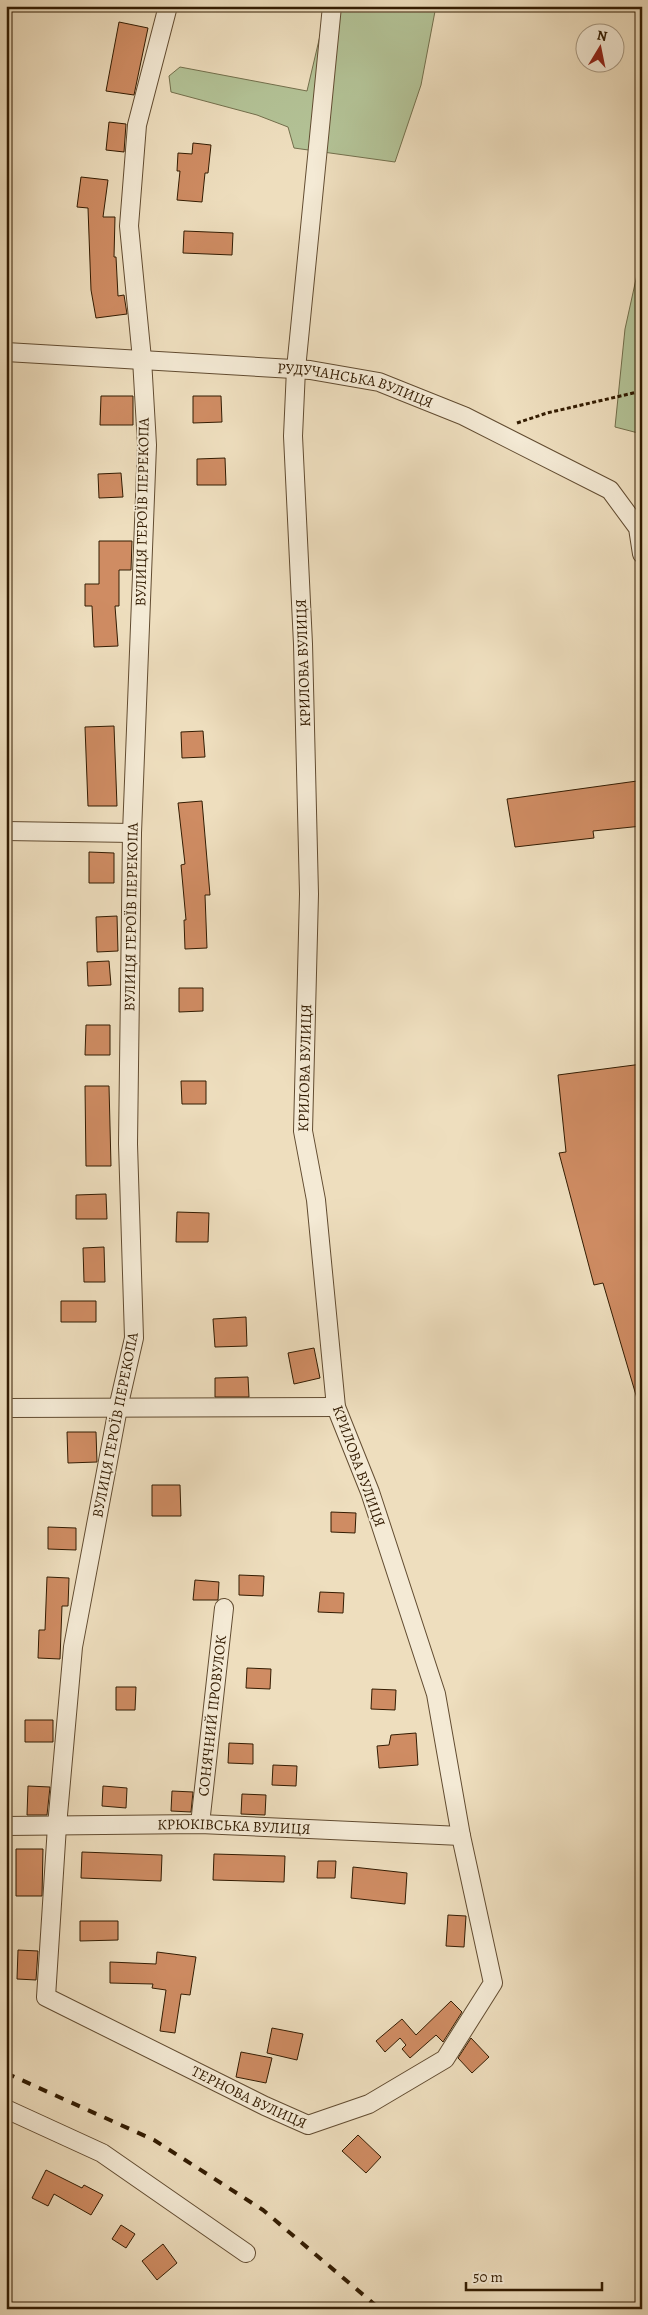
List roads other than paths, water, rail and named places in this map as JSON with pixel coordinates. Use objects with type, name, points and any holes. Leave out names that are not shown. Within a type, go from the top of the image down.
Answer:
[{"type":"street","name":"ВУЛИЦЯ ГЕРОЇВ ПЕРЕКОПА","points":[[57,1826],[73,1647],[118,1408],[134,1338],[128,1144],[132,833],[147,445],[142,359],[129,226],[137,125],[168,6]]},
{"type":"street","name":"КРИЛОВА ВУЛИЦЯ","points":[[332,6],[296,369],[293,436],[303,644],[309,894],[303,1131],[316,1200],[336,1406],[370,1492],[436,1694],[461,1836]]},
{"type":"street","name":"РУДУЧАНСЬКА ВУЛИЦЯ","points":[[6,352],[296,369],[379,382],[464,416],[610,490],[638,528],[642,554]]},
{"type":"street","points":[[6,831],[132,833]]},
{"type":"street","points":[[6,1408],[336,1406]]},
{"type":"street","name":"СОНЯЧНИЙ ПРОВУЛОК","points":[[200,1824],[224,1608]]},
{"type":"street","name":"КРЮКІВСЬКА ВУЛИЦЯ","points":[[6,1826],[200,1824],[461,1836]]},
{"type":"street","name":"ТЕРНОВА ВУЛИЦЯ","points":[[57,1826],[46,1997],[265,2106],[308,2125],[369,2104],[445,2060],[493,1983],[461,1836]]},
{"type":"street","points":[[6,2109],[102,2153],[246,2253]]},
{"type":"railway","points":[[6,2073],[154,2140],[263,2210],[380,2309]]}]
